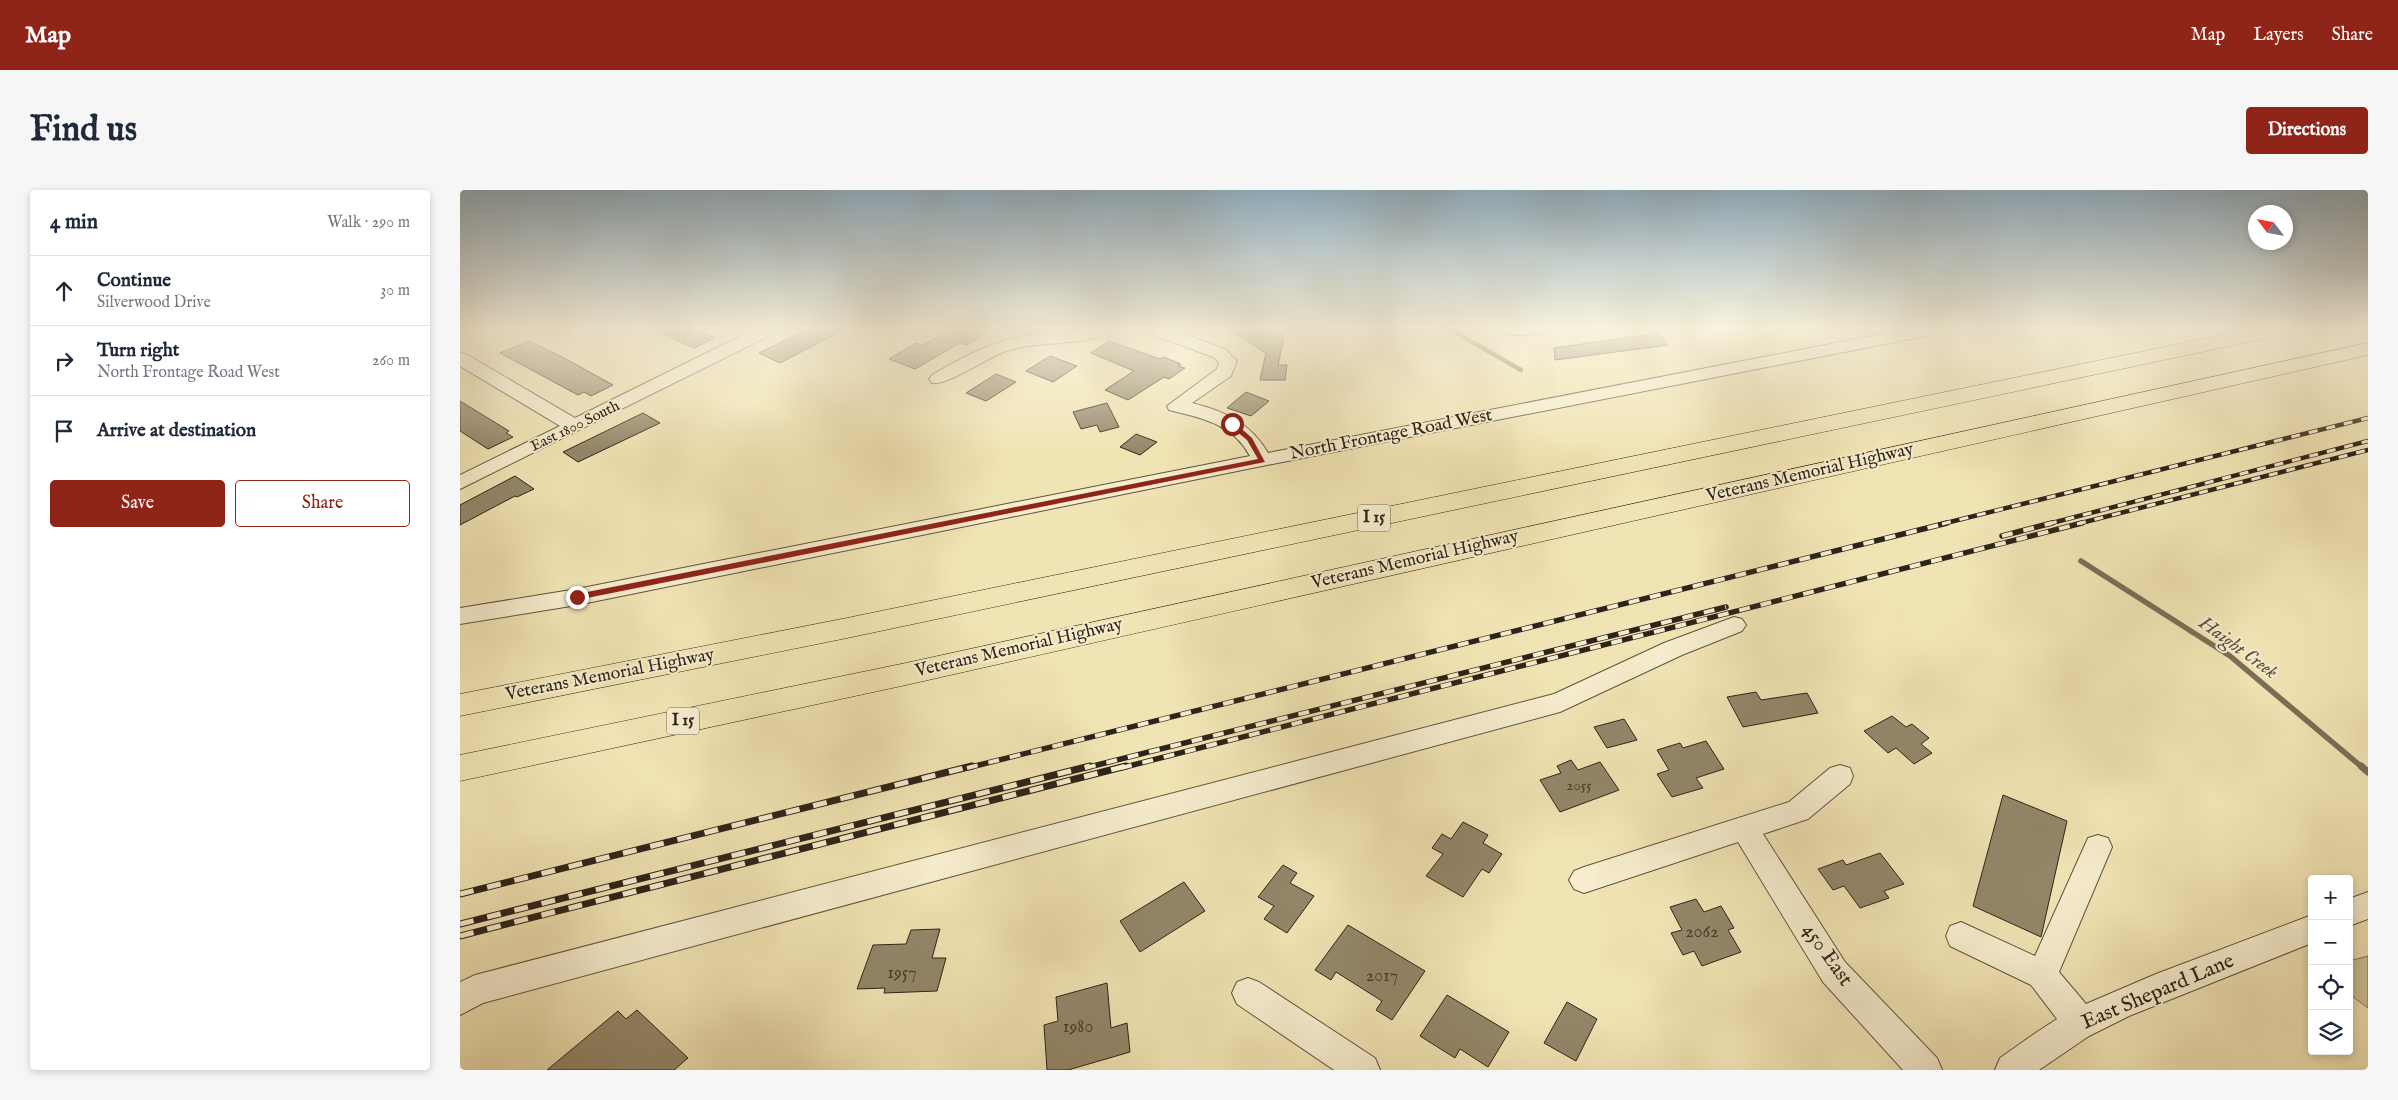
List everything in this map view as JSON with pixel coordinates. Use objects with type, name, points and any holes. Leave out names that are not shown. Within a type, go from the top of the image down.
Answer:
[{"type":"highway","name":"Veterans Memorial Highway","points":[[460,705],[847,628],[2090,369]]},
{"type":"highway","name":"Veterans Memorial Highway","points":[[460,768],[906,674],[2278,369]]},
{"type":"highway","points":[[460,775],[637,730]]},
{"type":"street","points":[[479,369],[574,426]]},
{"type":"street","name":"East 1800 South","points":[[460,483],[688,369]]},
{"type":"street","points":[[938,379],[955,369]]},
{"type":"street","points":[[1226,369],[1225,372],[1176,406],[1186,415],[1225,432],[1254,462]]},
{"type":"street","name":"North Frontage Road West","points":[[460,616],[577,597],[1730,369]]},
{"type":"street","points":[[460,1000],[475,990],[484,987],[1560,702],[1673,649],[1734,626]]},
{"type":"street","points":[[1584,880],[1798,811],[1840,776]]},
{"type":"street","name":"450 East","points":[[1744,828],[1834,972],[1925,1070]]},
{"type":"street","points":[[2042,975],[2060,938],[2098,847]]},
{"type":"street","points":[[2353,911],[2368,904]]},
{"type":"street","name":"East Shepard Lane","points":[[2012,1070],[2027,1057],[2101,1013],[2191,975],[2308,931]]},
{"type":"street","points":[[1961,936],[2042,975],[2081,1024]]},
{"type":"street","points":[[1248,993],[1363,1070]]},
{"type":"shaded area","points":[[2368,956],[2368,1008],[2353,997],[2353,960]]},
{"type":"building","points":[[530,369],[584,369],[613,385],[591,396],[584,392],[578,395]]},
{"type":"building","points":[[1029,369],[1072,369],[1053,382],[1026,371]]},
{"type":"building","points":[[1129,369],[1183,369],[1169,379],[1164,377],[1128,400],[1105,390],[1134,371]]},
{"type":"building","points":[[1262,369],[1286,369],[1285,380],[1260,380]]},
{"type":"building","points":[[996,374],[1016,382],[986,401],[966,393]]},
{"type":"building","points":[[1246,392],[1269,401],[1251,416],[1227,408]]},
{"type":"building","points":[[460,401],[509,431],[506,433],[513,437],[488,449],[460,431]]},
{"type":"building","points":[[1107,403],[1119,427],[1100,432],[1097,425],[1081,429],[1073,412]]},
{"type":"building","points":[[643,413],[660,423],[578,462],[563,452]]},
{"type":"building","points":[[1136,434],[1157,442],[1140,455],[1120,447]]},
{"type":"building","points":[[515,476],[534,489],[517,497],[515,496],[460,525],[460,505]]},
{"type":"building","points":[[1756,692],[1761,700],[1807,693],[1818,713],[1743,727],[1727,697]]},
{"type":"building","points":[[1892,716],[1906,727],[1912,724],[1929,738],[1921,744],[1932,753],[1914,764],[1896,748],[1888,753],[1864,731]]},
{"type":"building","points":[[1624,719],[1637,740],[1607,748],[1594,727]]},
{"type":"building","points":[[1706,741],[1724,769],[1696,778],[1703,788],[1672,797],[1657,774],[1669,770],[1657,750],[1680,743],[1683,748]]},
{"type":"building","points":[[1571,760],[1578,770],[1600,762],[1619,790],[1560,812],[1540,780],[1561,773],[1557,766]]},
{"type":"building","points":[[2003,795],[2067,821],[2041,937],[1973,906]]},
{"type":"building","points":[[1463,822],[1488,835],[1483,843],[1502,854],[1489,873],[1482,869],[1463,897],[1426,876],[1443,854],[1432,848],[1442,834],[1451,839]]},
{"type":"building","points":[[1880,853],[1904,884],[1884,891],[1889,898],[1860,908],[1844,886],[1833,890],[1818,869],[1843,860],[1846,865]]},
{"type":"building","points":[[1283,865],[1297,873],[1290,883],[1314,896],[1287,933],[1264,919],[1274,906],[1258,897]]},
{"type":"building","points":[[1184,882],[1205,911],[1140,952],[1120,921]]},
{"type":"building","points":[[1696,899],[1704,912],[1721,906],[1734,928],[1728,930],[1741,952],[1702,966],[1694,951],[1683,955],[1671,933],[1682,930],[1670,907]]},
{"type":"building","points":[[1348,925],[1425,971],[1392,1020],[1376,1010],[1382,1001],[1336,972],[1331,980],[1315,970]]},
{"type":"building","points":[[940,929],[932,958],[946,958],[937,991],[884,993],[885,988],[857,989],[873,945],[906,944],[911,930]]},
{"type":"building","points":[[1107,983],[1111,1028],[1127,1023],[1130,1052],[1068,1070],[1047,1070],[1044,1025],[1058,1021],[1056,997]]},
{"type":"building","points":[[1447,995],[1509,1032],[1488,1067],[1460,1049],[1455,1058],[1420,1036]]},
{"type":"building","points":[[1567,1002],[1597,1019],[1576,1061],[1544,1043]]},
{"type":"building","points":[[637,1010],[688,1058],[674,1070],[547,1070],[618,1011],[626,1019]]},
{"type":"waterway","name":"Haight Creek","points":[[2081,561],[2230,656],[2363,768]]},
{"type":"waterway","name":"Haight Creek","points":[[2361,766],[2368,772]]},
{"type":"railway","points":[[1942,524],[2368,418]]},
{"type":"railway","points":[[2048,524],[2368,441]]},
{"type":"railway","points":[[2077,524],[2368,450]]},
{"type":"railway","points":[[967,768],[1947,523]]},
{"type":"railway","points":[[2002,536],[2052,523]]},
{"type":"railway","points":[[1121,768],[2082,523]]},
{"type":"railway","points":[[1085,768],[1726,607]]},
{"type":"railway","points":[[460,894],[972,766]]},
{"type":"railway","points":[[460,924],[1090,766]]},
{"type":"railway","points":[[460,936],[1126,766]]},
{"type":"route","points":[[577,597],[1262,460],[1250,439],[1232,424]]}]
